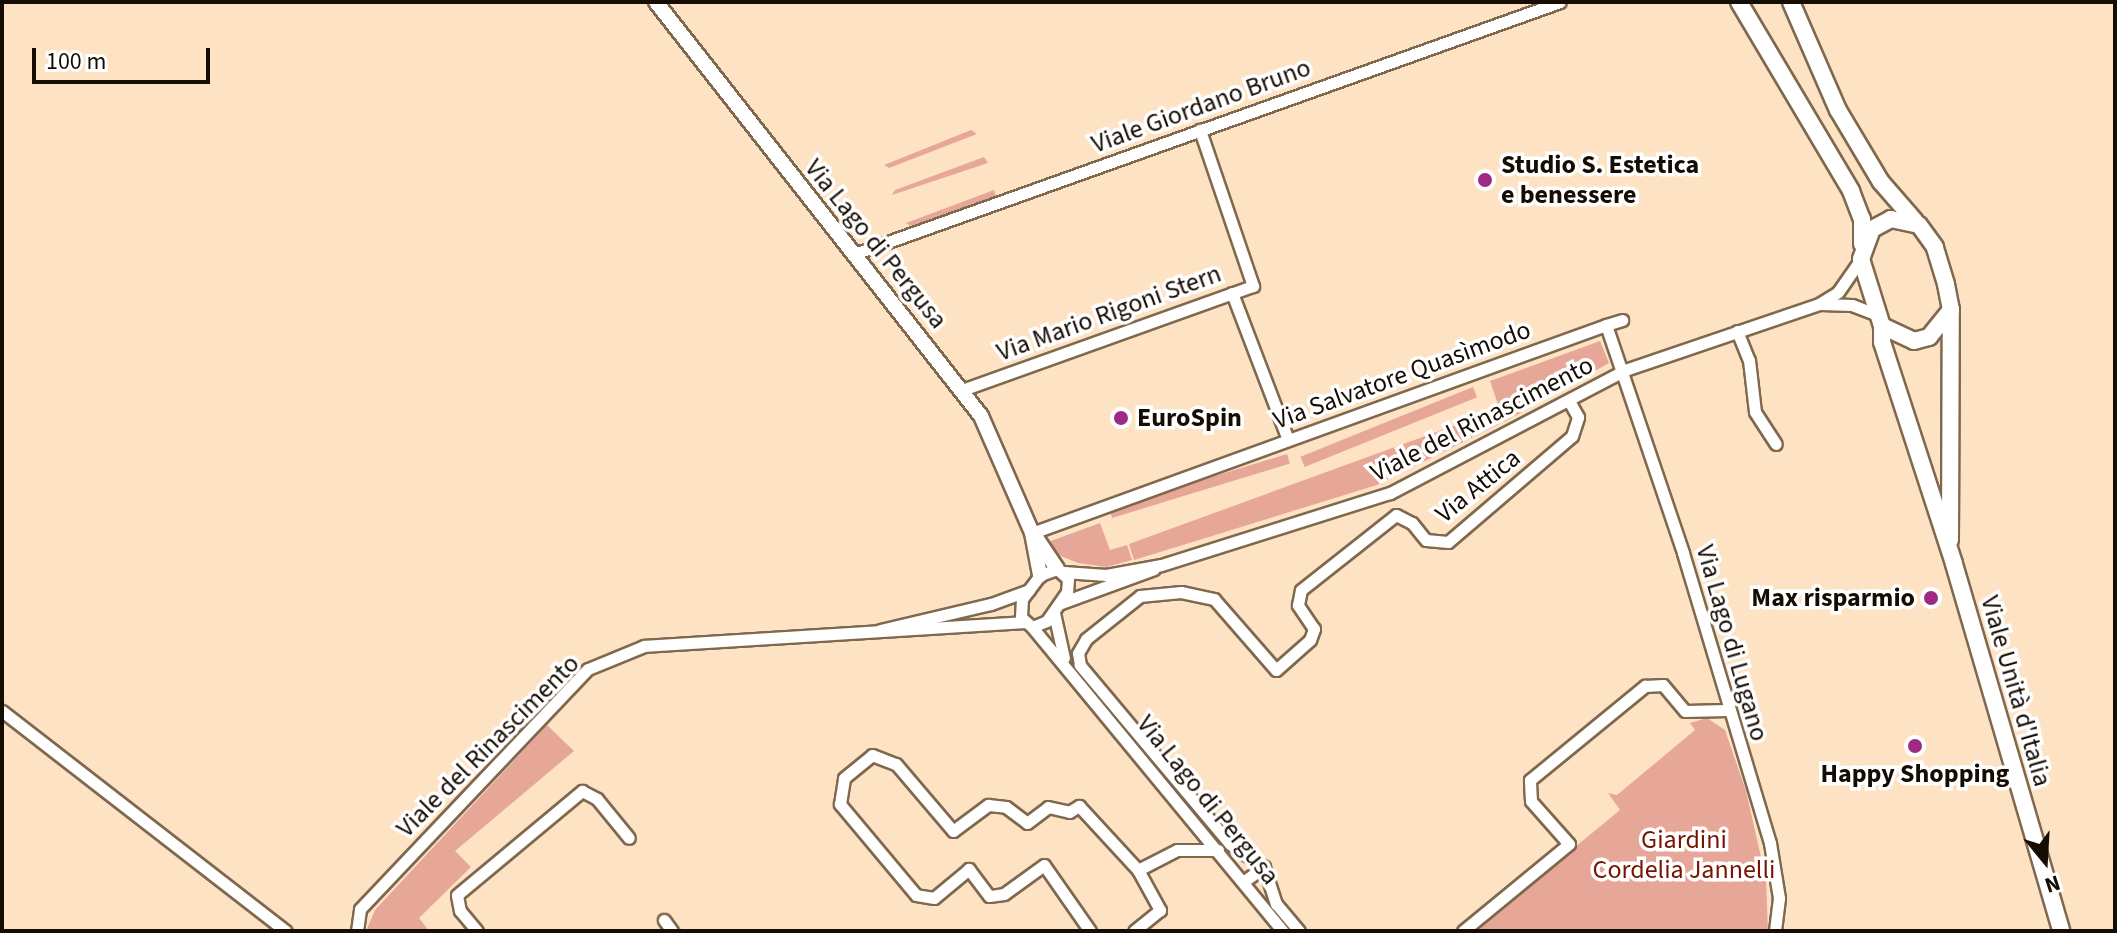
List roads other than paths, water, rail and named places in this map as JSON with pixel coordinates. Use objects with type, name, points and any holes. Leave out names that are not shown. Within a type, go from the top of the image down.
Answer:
[{"type":"main road","name":"Viale Unità d'Italia","points":[[1739,2],[1851,191],[1862,219],[1861,254],[1880,320],[1882,342],[1951,558],[2061,931]]},
{"type":"main road","name":"Viale Unità d'Italia","points":[[1791,2],[1838,110],[1881,182],[1935,247],[1951,310],[1951,558]]},
{"type":"main road","points":[[1861,254],[1872,229],[1891,219],[1919,225]]},
{"type":"main road","points":[[1880,320],[1914,341],[1929,337],[1951,310]]},
{"type":"street","name":"Via Lago di Pergusa","points":[[656,2],[774,157],[857,253],[962,390],[999,452],[1032,533],[1040,575]]},
{"type":"street","name":"Viale Giordano Bruno","points":[[857,253],[1560,2]]},
{"type":"street","name":"Via Mario Rigoni Stern","points":[[962,390],[1253,286],[1200,130]]},
{"type":"street","name":"Viale del Rinascimento","points":[[1161,565],[1390,493],[1625,370],[1819,304],[1838,292],[1861,254]]},
{"type":"street","points":[[1232,293],[1288,440]]},
{"type":"street","name":"Viale del Rinascimento","points":[[1819,304],[1852,305],[1880,320]]},
{"type":"street","name":"Via Salvatore Quasìmodo","points":[[1032,533],[1622,320]]},
{"type":"street","points":[[1606,325],[1625,370]]},
{"type":"street","points":[[1737,331],[1749,360],[1755,412],[1776,444]]},
{"type":"street","name":"Via Lago di Lugano","points":[[1625,370],[1770,843],[1779,898],[1775,931]]},
{"type":"street","name":"Via Attica","points":[[1264,867],[1230,844],[1080,665],[1078,653],[1086,639],[1140,596],[1181,592],[1214,599],[1276,670],[1310,640],[1314,629],[1298,605],[1301,590],[1396,515],[1412,523],[1426,540],[1448,542],[1572,436],[1578,417],[1569,401]]},
{"type":"street","name":"Via Lago di Pergusa","points":[[1032,533],[1060,570]]},
{"type":"street","points":[[1161,565],[1057,608],[1028,624],[1020,605],[1040,575],[1060,570],[1106,575],[1161,565]]},
{"type":"street","points":[[1060,570],[1068,585],[1057,608],[1066,663]]},
{"type":"street","name":"Viale del Rinascimento","points":[[879,630],[991,604],[1029,590]]},
{"type":"street","name":"Via Lago di Pergusa","points":[[1028,624],[1066,663],[1283,931]]},
{"type":"street","name":"Viale del Rinascimento","points":[[357,931],[360,909],[588,669],[644,646],[879,630],[1028,624]]},
{"type":"street","points":[[1463,931],[1569,844],[1531,801],[1530,780],[1645,686],[1663,685],[1685,711],[1727,710]]},
{"type":"street","points":[[2,711],[286,931]]},
{"type":"street","points":[[1090,931],[1044,865],[1004,894],[989,896],[969,869],[934,898],[916,895],[840,804],[844,778],[872,755],[896,764],[953,831],[988,805],[1006,807],[1027,823],[1048,807],[1069,812],[1079,806],[1138,870],[1160,910],[1134,931]]},
{"type":"street","points":[[477,931],[460,911],[457,895],[582,791],[597,799],[629,838]]},
{"type":"street","points":[[1138,870],[1177,850],[1218,850]]},
{"type":"street","points":[[1243,882],[1264,867],[1276,904],[1299,931]]},
{"type":"street","points":[[664,920],[672,931]]},
{"type":"place","name":"Studio S. Estetica e benessere","points":[[1485,180]]},
{"type":"place","name":"EuroSpin","points":[[1121,418]]},
{"type":"place","name":"Max risparmio","points":[[1931,598]]},
{"type":"place","name":"Happy Shopping","points":[[1915,746]]},
{"type":"park label","name":"Giardini Cordelia Jannelli","points":[[1684,855]]}]
